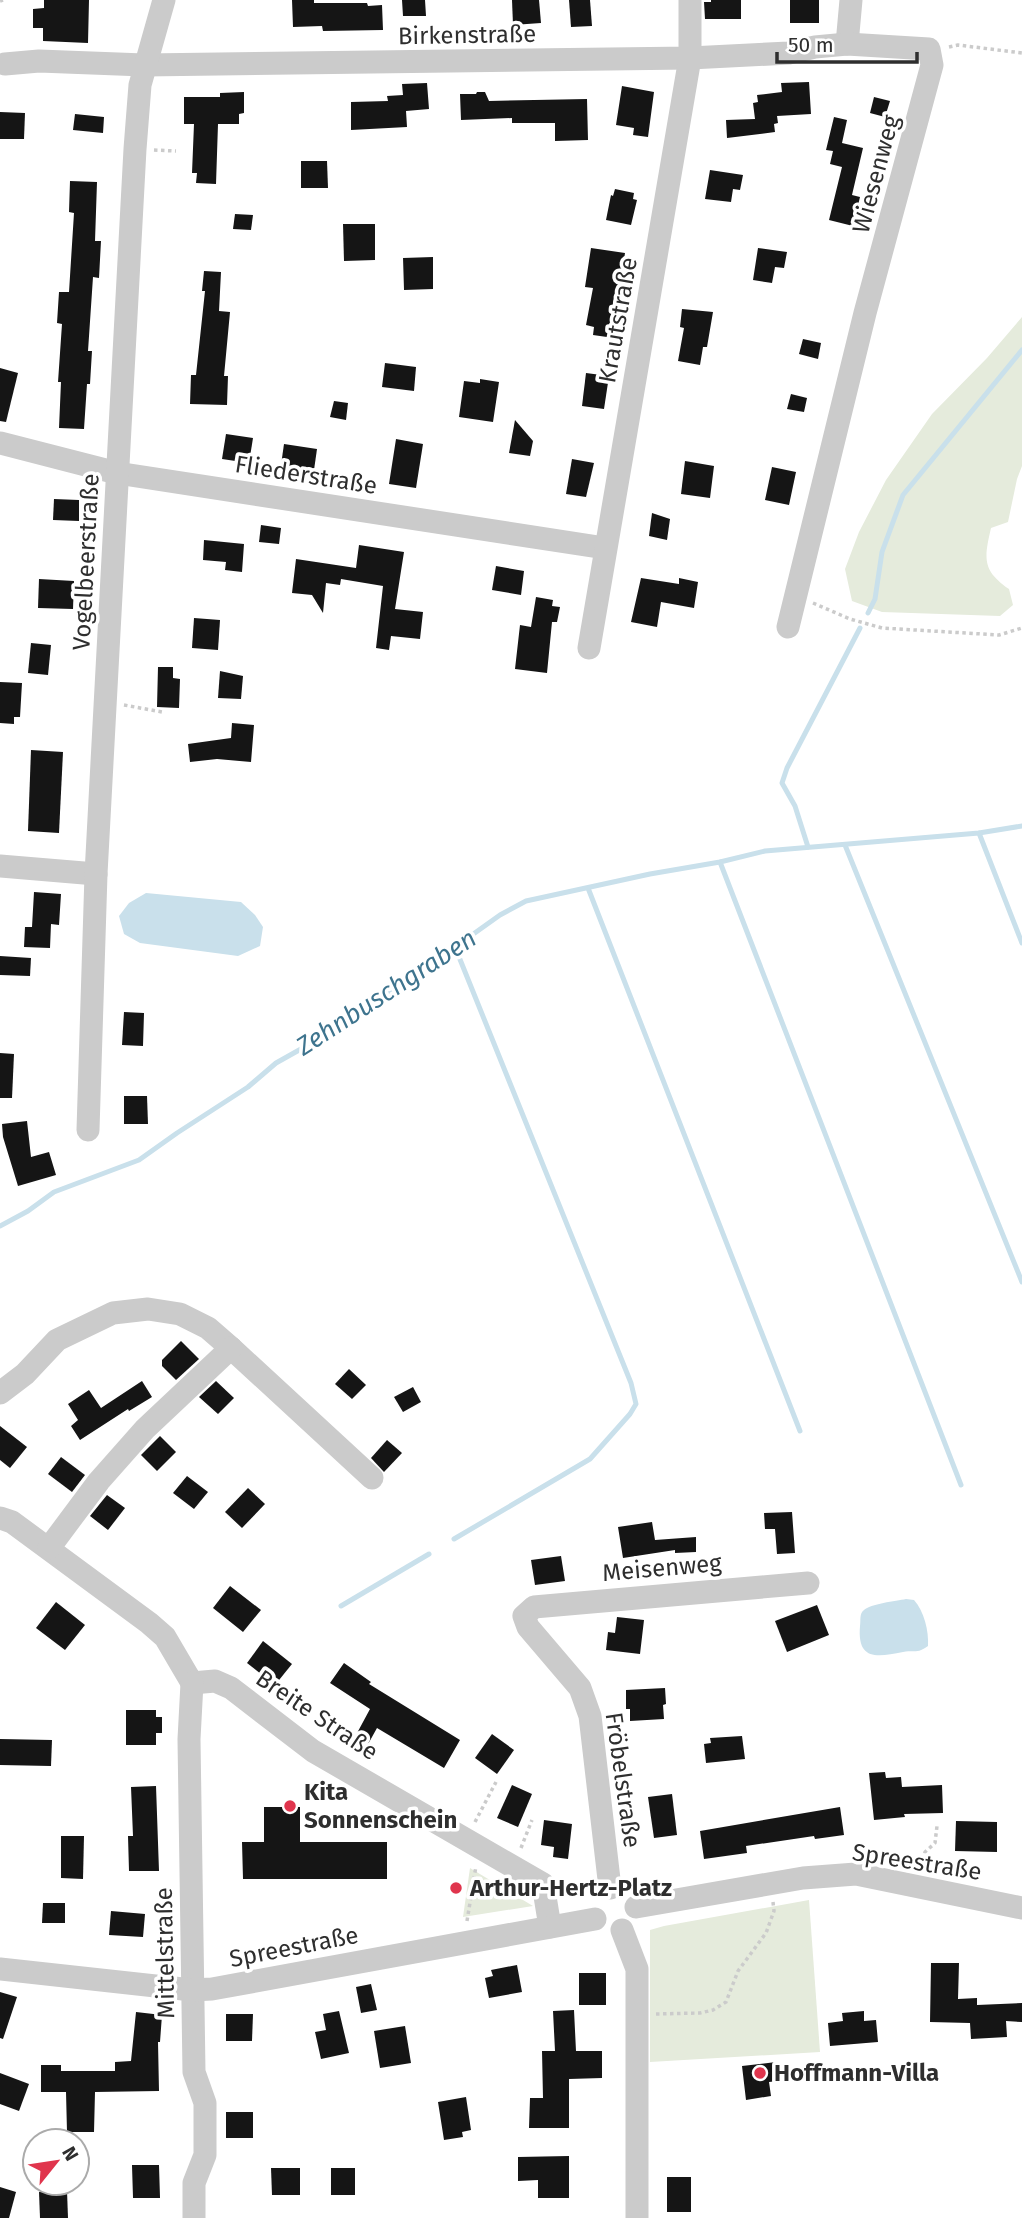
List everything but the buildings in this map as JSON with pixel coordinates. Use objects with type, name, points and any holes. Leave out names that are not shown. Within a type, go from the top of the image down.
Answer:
[{"type":"street","name":"Vogelbeerstraße","points":[[88,1130],[96,874],[139,85],[164,0]]},
{"type":"street","name":"Krautstraße","points":[[589,648],[690,58],[690,0]]},
{"type":"street","points":[[847,44],[851,0]]},
{"type":"street","name":"Birkenstraße","points":[[5,64],[39,61],[144,65],[690,58],[789,53],[847,44],[929,49]]},
{"type":"street","name":"Wiesenweg","points":[[788,627],[865,313],[932,65],[929,49]]},
{"type":"street","name":"Fliederstraße","points":[[0,443],[117,472],[605,548]]},
{"type":"street","points":[[0,866],[96,874]]},
{"type":"street","points":[[0,1393],[25,1374],[57,1340],[113,1312],[148,1309],[180,1314],[208,1328],[372,1478]]},
{"type":"street","points":[[48,1549],[99,1481],[145,1429],[231,1348]]},
{"type":"street","points":[[0,1518],[12,1522],[165,1637],[192,1683]]},
{"type":"street","name":"Meisenweg","points":[[524,1616],[534,1607],[808,1583]]},
{"type":"street","name":"Fröbelstraße","points":[[524,1616],[528,1627],[580,1688],[590,1716],[610,1888]]},
{"type":"street","name":"Breite Straße","points":[[192,1683],[215,1681],[231,1688],[313,1751],[543,1884],[550,1927]]},
{"type":"street","name":"Mittelstraße","points":[[192,1683],[189,1738],[194,2072],[205,2103],[205,2155],[194,2183],[194,2218]]},
{"type":"street","name":"Spreestraße","points":[[636,1906],[803,1878],[856,1874],[1022,1908]]},
{"type":"street","points":[[610,1888],[630,1894],[636,1906],[635,1916],[622,1930],[606,1929],[595,1919],[593,1909],[601,1892],[610,1888]]},
{"type":"street","name":"Spreestraße","points":[[0,1969],[192,1990],[212,1989],[595,1919]]},
{"type":"street","points":[[622,1930],[637,1969],[637,2218]]},
{"type":"path","points":[[929,49],[958,46],[1022,52]]},
{"type":"path","points":[[796,595],[850,619],[883,628],[999,635],[1022,628]]},
{"type":"path","points":[[105,701],[162,712]]},
{"type":"path","points":[[467,1942],[465,1923],[468,1921],[472,1843],[495,1782]]},
{"type":"path","points":[[513,1866],[532,1820]]},
{"type":"path","points":[[917,1886],[925,1852],[936,1843],[937,1826]]},
{"type":"path","points":[[637,2014],[700,2013],[713,2010],[726,2001],[738,1971],[766,1933],[774,1911],[771,1883]]},
{"type":"green space","points":[[1022,317],[1022,466],[1008,522],[991,528],[986,556],[994,576],[1009,589],[1013,605],[1000,616],[882,612],[852,601],[845,569],[859,532],[886,480],[932,414],[987,358]]},
{"type":"green space","points":[[470,1868],[533,1906],[463,1917]]},
{"type":"green space","points":[[809,1900],[820,2052],[650,2062],[650,1930]]},
{"type":"water","points":[[146,893],[241,902],[263,927],[260,946],[238,956],[140,943],[124,934],[119,916],[129,903]]},
{"type":"water","points":[[914,1600],[921,1610],[927,1628],[928,1646],[918,1651],[885,1655],[865,1651],[860,1637],[862,1612],[877,1604]]},
{"type":"waterway","name":"Zehnbuschgraben","points":[[868,613],[875,599],[882,552],[903,495],[1022,350]]},
{"type":"waterway","name":"Zehnbuschgraben","points":[[808,847],[795,806],[782,783],[787,768],[860,628]]},
{"type":"waterway","name":"Zehnbuschgraben","points":[[0,1226],[28,1211],[54,1192],[139,1160],[248,1087],[276,1063],[317,1040],[406,982],[500,915],[526,901],[765,851],[979,833],[1022,826]]},
{"type":"waterway","points":[[979,833],[1022,943]]},
{"type":"waterway","points":[[845,845],[1022,1282]]},
{"type":"waterway","points":[[720,862],[961,1485]]},
{"type":"waterway","points":[[588,888],[800,1431]]},
{"type":"waterway","points":[[454,1539],[590,1459],[636,1404],[631,1383],[455,947]]},
{"type":"waterway","points":[[341,1606],[429,1554]]},
{"type":"place","name":"Kita Sonnenschein","points":[[290,1806]]},
{"type":"place","name":"Arthur-Hertz-Platz","points":[[456,1888]]},
{"type":"place","name":"Hoffmann-Villa","points":[[760,2073]]}]
